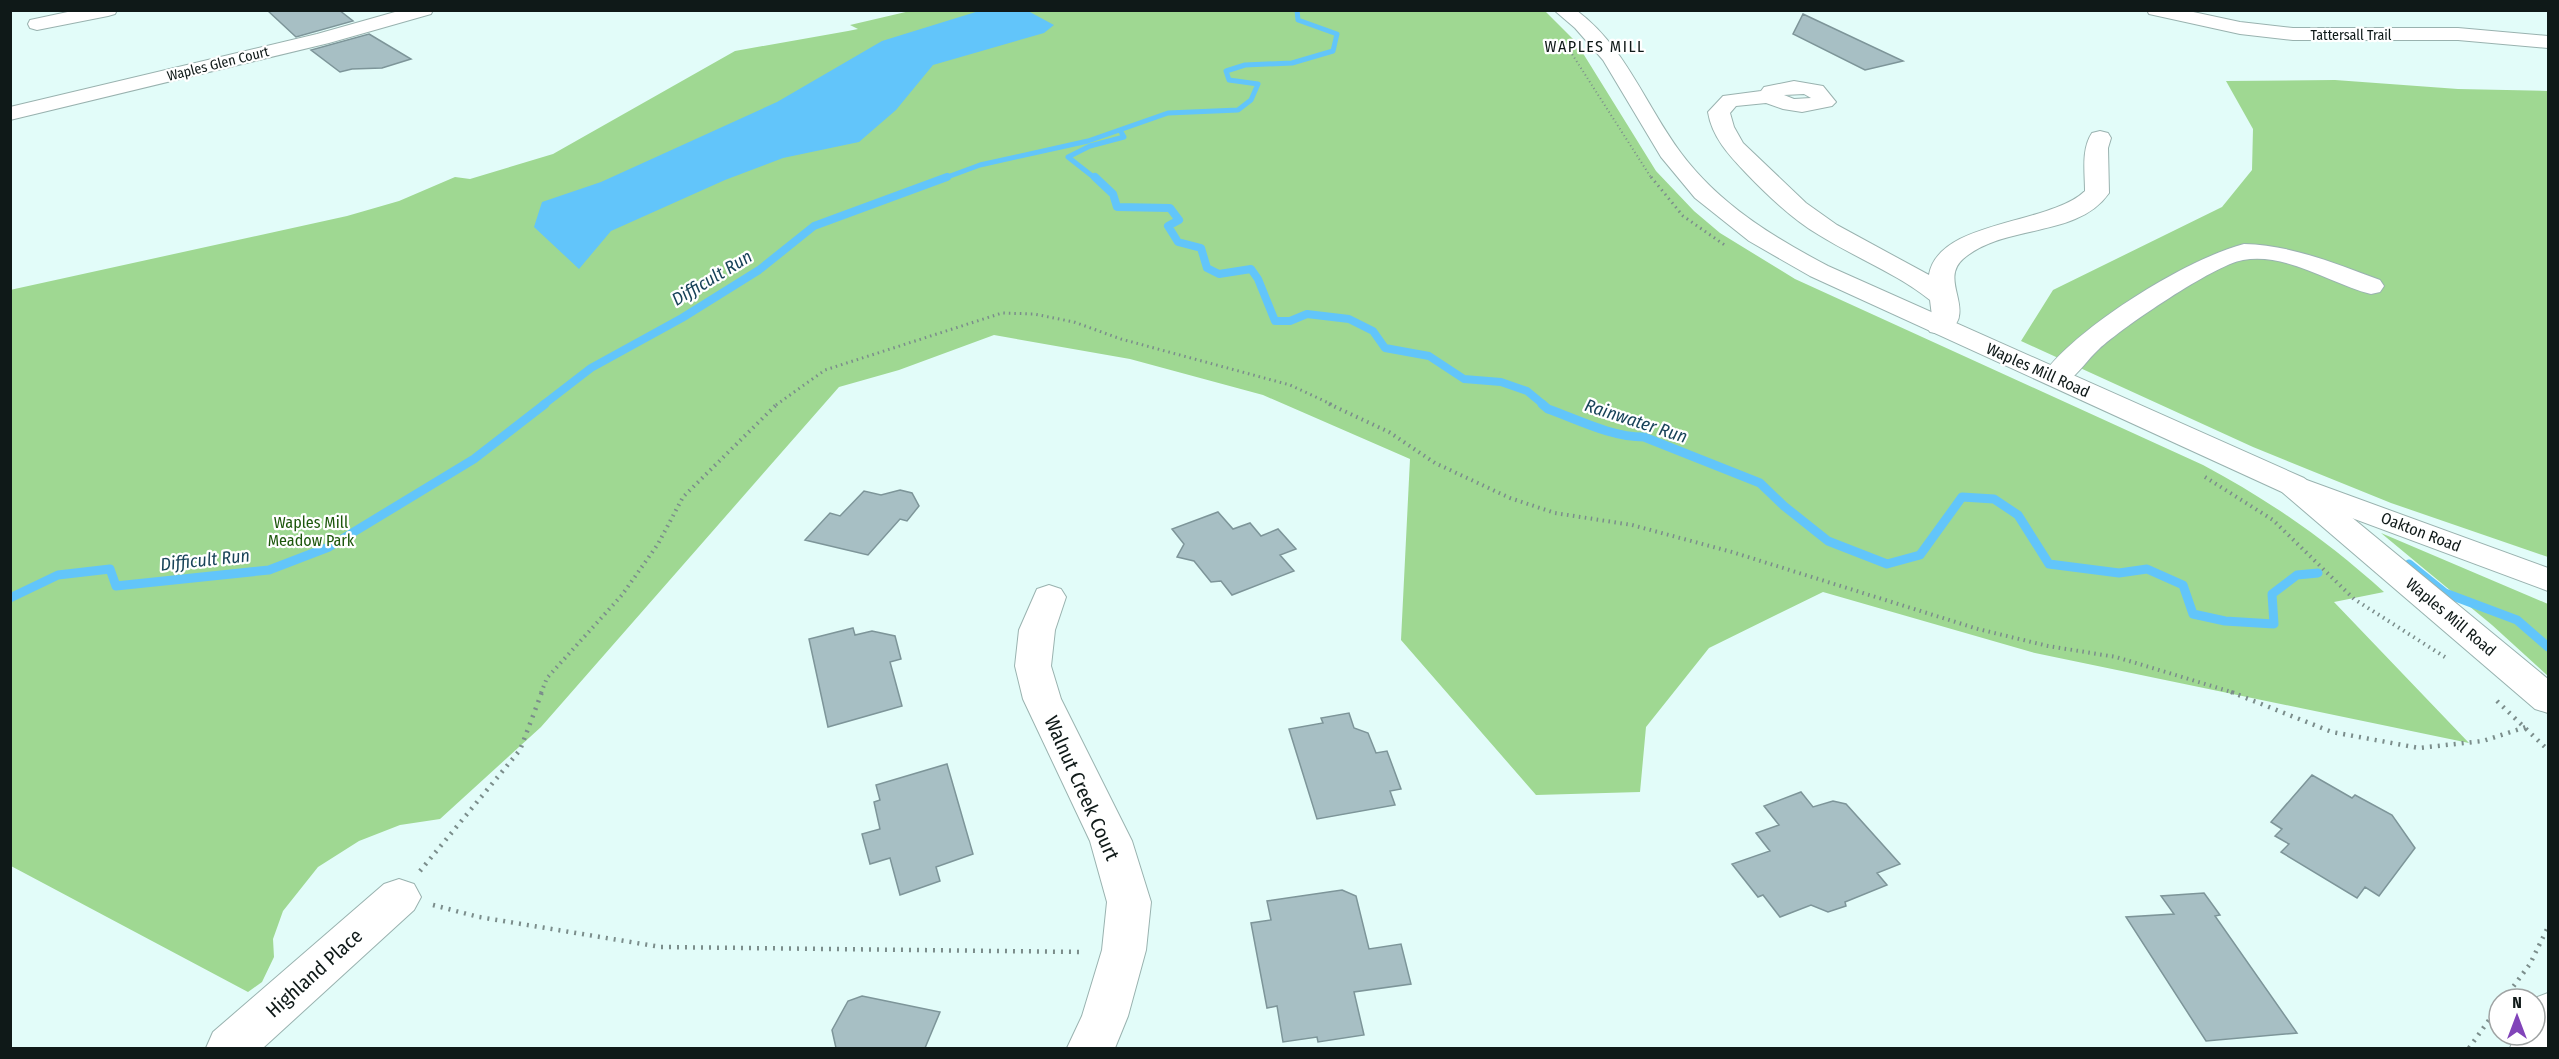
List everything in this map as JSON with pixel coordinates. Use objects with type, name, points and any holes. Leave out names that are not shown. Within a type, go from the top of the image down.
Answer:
[{"type":"street","points":[[37,24],[108,10]]},
{"type":"street","name":"Waples Glen Court","points":[[10,114],[322,39],[424,10]]},
{"type":"street","name":"Waples Mill Road","points":[[1563,10],[1595,36],[1670,155],[1709,200],[1744,228],[1791,257],[2293,484],[2548,699]]},
{"type":"street","name":"Tattersall Trail","points":[[2156,10],[2240,28],[2293,34],[2458,34],[2548,42]]},
{"type":"street","points":[[1769,96],[1730,100],[1719,111],[1720,122],[1728,140],[1738,153],[1791,204],[1808,216],[1836,234],[1908,272],[1943,297]]},
{"type":"street","points":[[1940,326],[1946,316],[1943,297],[1944,269],[1950,258],[2000,232],[2062,214],[2087,204],[2097,193],[2097,148],[2100,138]]},
{"type":"street","points":[[2055,377],[2094,339],[2137,308],[2211,265],[2241,252],[2272,254],[2371,286]]},
{"type":"street","name":"Oakton Road","points":[[2293,484],[2548,580]]},
{"type":"street","name":"Walnut Creek Court","points":[[1049,597],[1037,630],[1033,666],[1042,699],[1111,841],[1128,902],[1124,950],[1105,1016],[1091,1048]]},
{"type":"street","name":"Highland Place","points":[[230,1048],[399,897]]},
{"type":"street","points":[[2534,1048],[2541,1026],[2548,1014]]},
{"type":"path","points":[[1124,950],[1062,952],[661,947],[480,917],[399,897],[520,750],[547,678],[622,596],[658,544],[683,497],[783,398],[825,370],[1002,313],[1034,314],[1074,322],[1120,339],[1290,386],[1389,432],[1435,463],[1510,498],[1556,513],[1632,525],[1732,552],[1978,629],[2048,646],[2116,657],[2219,687],[2332,732],[2419,748],[2483,741],[2526,727]]},
{"type":"path","points":[[2513,987],[2530,964],[2548,927]]},
{"type":"path","points":[[2469,1048],[2487,1022]]},
{"type":"green space","name":"Waples Mill Meadow Park","points":[[910,11],[1545,11],[1576,42],[1656,171],[1694,211],[1720,233],[1795,279],[2203,465],[2298,523],[2341,555],[2384,592],[2334,602],[2469,743],[2035,653],[1823,592],[1709,648],[1646,727],[1640,792],[1536,795],[1401,640],[1410,459],[1263,395],[1130,359],[994,335],[899,370],[839,387],[541,727],[440,819],[400,825],[359,841],[318,867],[283,911],[273,939],[274,957],[262,982],[248,992],[11,866],[10,290],[347,216],[399,201],[455,177],[470,179],[553,154],[735,51],[858,29],[850,25]]},
{"type":"green space","points":[[2335,80],[2458,89],[2548,91],[2548,557],[2391,503],[2253,447],[2021,341],[2053,290],[2222,207],[2252,170],[2253,129],[2226,81]]},
{"type":"green space","points":[[2381,533],[2548,604],[2548,676],[2492,625]]},
{"type":"water","points":[[979,11],[1028,11],[1054,25],[1044,33],[933,65],[896,110],[859,142],[783,158],[725,180],[611,231],[579,269],[534,227],[542,202],[601,182],[777,102],[882,41]]},
{"type":"building","points":[[267,10],[339,10],[353,21],[296,37]]},
{"type":"building","points":[[1803,14],[1903,61],[1865,70],[1793,34]]},
{"type":"building","points":[[369,34],[411,59],[382,68],[352,69],[340,72],[311,50]]},
{"type":"building","points":[[900,490],[912,493],[919,506],[907,521],[900,519],[868,555],[805,540],[830,513],[840,516],[864,491],[881,495]]},
{"type":"building","points":[[1218,512],[1233,529],[1250,523],[1261,536],[1278,529],[1296,549],[1280,555],[1294,571],[1232,595],[1221,581],[1211,582],[1194,561],[1177,557],[1184,544],[1172,529]]},
{"type":"building","points":[[853,628],[855,635],[872,631],[895,636],[901,659],[890,662],[902,706],[828,727],[809,639]]},
{"type":"building","points":[[1349,713],[1354,728],[1368,733],[1376,753],[1387,751],[1401,789],[1390,791],[1395,805],[1317,819],[1289,729],[1323,723],[1321,718]]},
{"type":"building","points":[[947,764],[973,854],[936,867],[940,881],[900,895],[890,858],[870,864],[862,834],[880,829],[874,802],[880,800],[876,785]]},
{"type":"building","points":[[2312,775],[2352,798],[2355,795],[2392,815],[2415,848],[2379,896],[2365,887],[2357,898],[2281,852],[2289,844],[2275,836],[2282,829],[2271,822]]},
{"type":"building","points":[[1801,792],[1813,807],[1833,801],[1846,804],[1900,864],[1877,873],[1887,885],[1845,902],[1846,906],[1828,912],[1811,905],[1780,917],[1763,895],[1758,897],[1732,864],[1770,851],[1756,833],[1779,825],[1764,806]]},
{"type":"building","points":[[1342,890],[1356,896],[1369,949],[1401,944],[1411,984],[1354,992],[1364,1035],[1318,1042],[1317,1037],[1283,1042],[1277,1006],[1267,1008],[1251,923],[1271,920],[1267,901]]},
{"type":"building","points":[[2204,893],[2220,915],[2215,916],[2297,1033],[2206,1041],[2126,917],[2174,914],[2161,896]]},
{"type":"building","points":[[862,996],[940,1012],[925,1048],[836,1048],[832,1030],[848,1001]]},
{"type":"waterway","name":"Difficult Run","points":[[942,179],[980,165],[1088,141],[1168,113],[1238,110],[1251,100],[1258,84],[1229,80],[1226,71],[1245,65],[1292,63],[1333,51],[1337,34],[1298,20],[1297,10]]},
{"type":"waterway","name":"Rainwater Run","points":[[1096,179],[1068,157],[1090,146],[1124,137],[1120,130]]},
{"type":"waterway","name":"Difficult Run","points":[[543,405],[591,368],[682,318],[759,270],[814,226],[947,177]]},
{"type":"waterway","name":"Rainwater Run","points":[[1095,177],[1113,194],[1117,207],[1170,208],[1179,220],[1168,226],[1178,242],[1201,248],[1207,268],[1219,274],[1251,269],[1258,279],[1275,321],[1290,321],[1307,314],[1349,319],[1373,331],[1385,348],[1429,356],[1464,379],[1501,382],[1527,391],[1544,405]]},
{"type":"waterway","name":"Difficult Run","points":[[10,598],[58,575],[110,569],[116,586],[269,570],[329,547],[474,459],[545,404]]},
{"type":"waterway","name":"Rainwater Run","points":[[1542,404],[1548,409],[1583,423],[1619,434],[1644,437],[1760,483],[1784,506],[1828,541],[1887,564],[1920,555],[1962,497],[1994,499],[2018,515],[2049,564],[2119,573],[2147,569],[2183,585],[2193,614],[2225,621],[2274,624],[2272,594],[2297,575],[2318,573]]},
{"type":"waterway","name":"Rainwater Run","points":[[2409,564],[2445,593],[2517,620],[2548,647]]},
{"type":"district","name":"WAPLES MILL","points":[[1595,46]]}]
